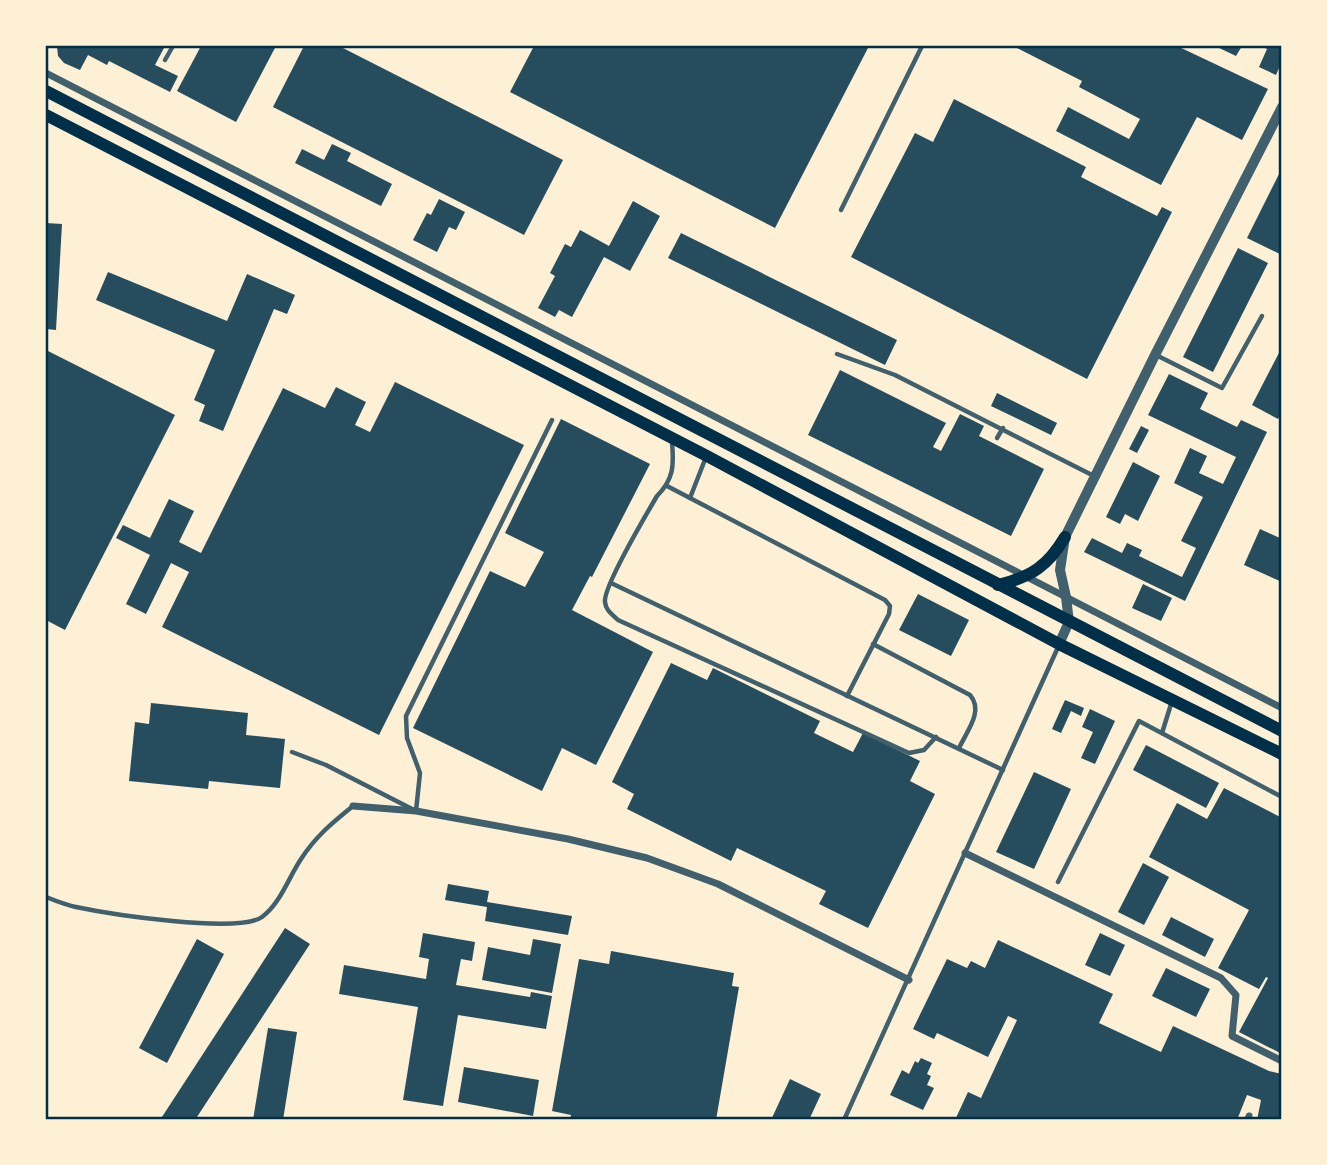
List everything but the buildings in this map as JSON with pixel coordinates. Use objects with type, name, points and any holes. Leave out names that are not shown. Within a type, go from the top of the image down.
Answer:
[{"type":"main road","points":[[46,91],[1282,731]]},
{"type":"main road","points":[[46,115],[707,456],[1059,644],[1282,754]]},
{"type":"main road","points":[[998,585],[1025,576],[1046,564],[1055,555],[1065,537]]},
{"type":"street","points":[[46,73],[1282,708]]},
{"type":"street","points":[[1059,644],[1069,622],[1060,570],[1065,537],[1281,108]]},
{"type":"street","points":[[354,806],[416,811],[568,839],[647,858],[718,884],[909,980]]},
{"type":"street","points":[[965,853],[1221,978],[1236,995],[1232,1036],[1282,1061]]},
{"type":"lane","points":[[165,60],[173,46]]},
{"type":"lane","points":[[842,210],[922,46]]},
{"type":"lane","points":[[1155,355],[1222,388],[1262,316]]},
{"type":"lane","points":[[836,354],[895,374],[1095,476]]},
{"type":"lane","points":[[292,752],[338,771],[416,811],[420,773],[407,738],[406,716],[552,421]]},
{"type":"lane","points":[[997,438],[1003,428]]},
{"type":"lane","points":[[671,438],[674,468],[667,486],[656,496],[611,583],[604,599],[608,611],[618,620],[909,753],[924,750],[936,737]]},
{"type":"lane","points":[[690,498],[707,456]]},
{"type":"lane","points":[[667,486],[885,600],[890,606],[889,614],[847,696]]},
{"type":"lane","points":[[611,583],[1003,770]]},
{"type":"lane","points":[[873,644],[970,695],[976,702],[978,709],[959,748]]},
{"type":"lane","points":[[844,1119],[1059,644]]},
{"type":"lane","points":[[1162,733],[1172,700]]},
{"type":"lane","points":[[1058,882],[1139,721],[1282,797]]},
{"type":"lane","points":[[46,897],[75,907],[208,925],[248,923],[261,917],[273,905],[302,858],[324,829],[354,806]]}]
